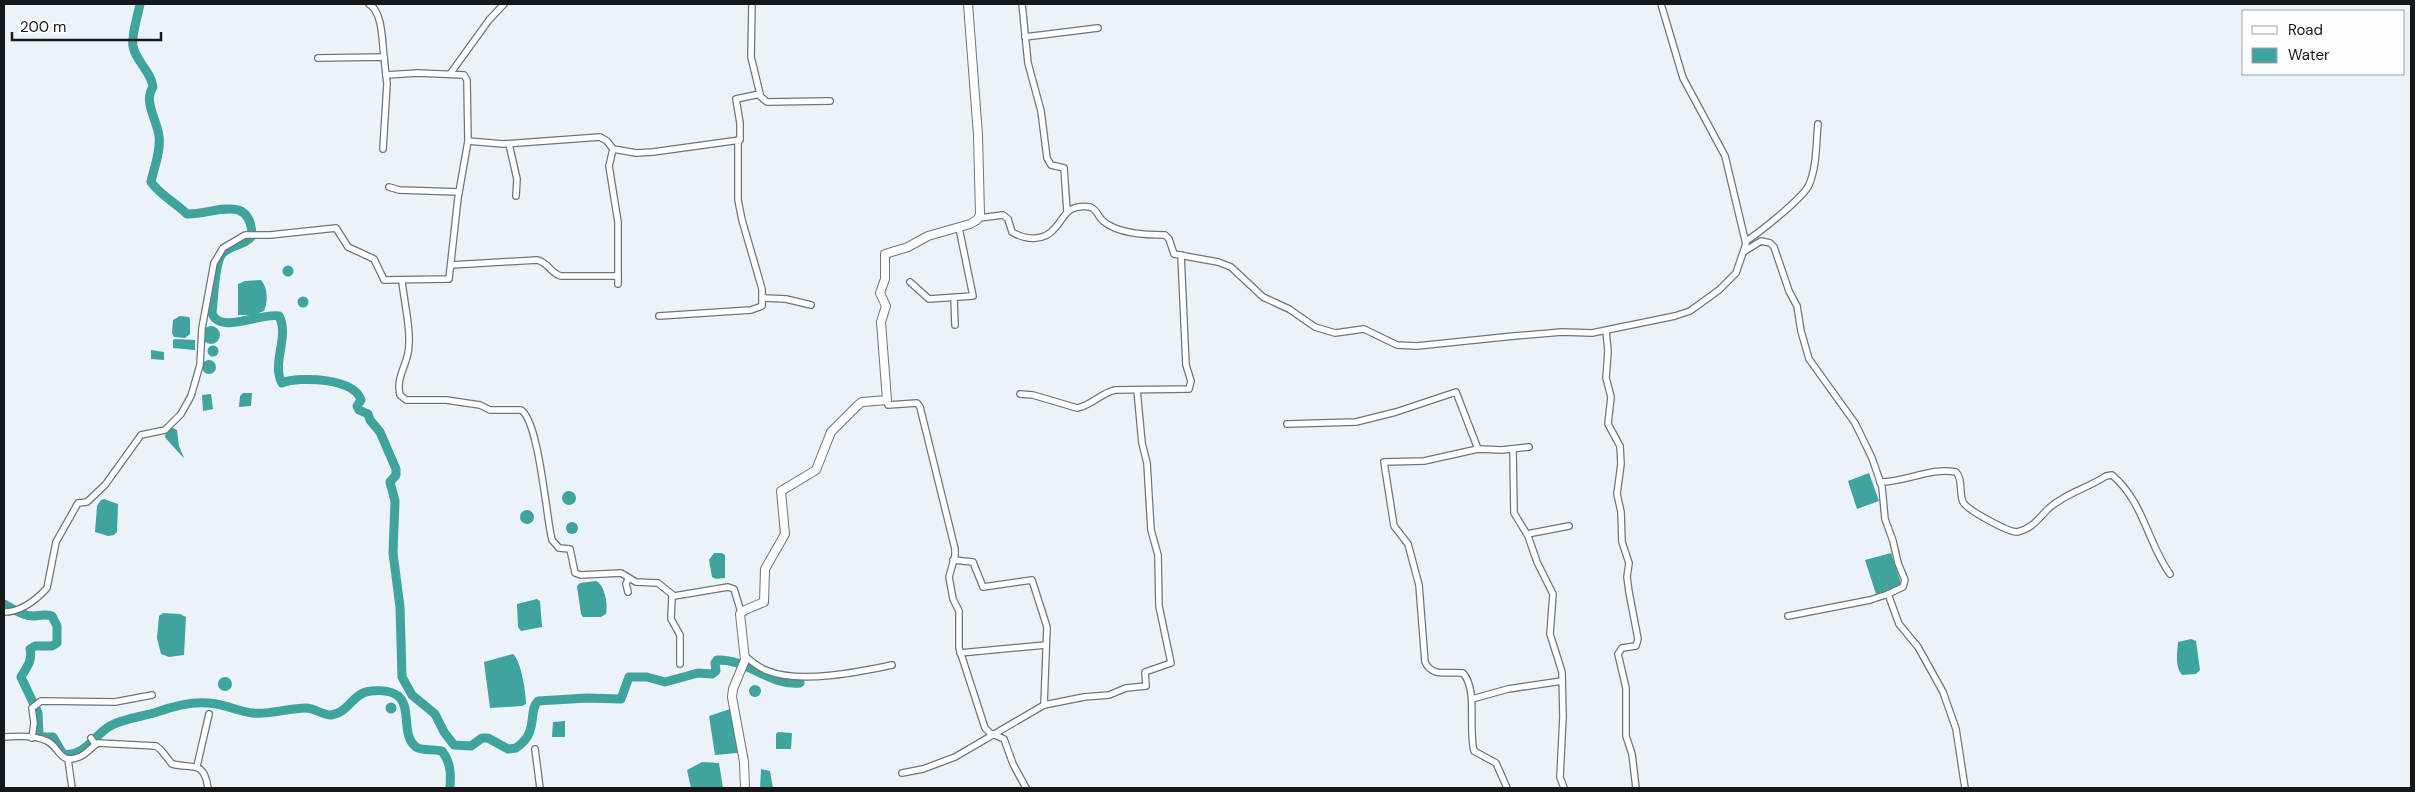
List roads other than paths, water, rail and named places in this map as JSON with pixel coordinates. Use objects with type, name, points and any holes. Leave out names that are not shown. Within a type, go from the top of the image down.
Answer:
[{"type":"street","points":[[369,4],[373,6],[379,18],[386,75],[382,149]]},
{"type":"street","points":[[450,74],[489,20],[504,4]]},
{"type":"street","points":[[752,4],[751,57],[760,86],[760,96]]},
{"type":"street","points":[[968,4],[981,187],[978,218]]},
{"type":"street","points":[[1022,4],[1028,63],[1041,111],[1047,158],[1051,165],[1062,167],[1065,171],[1067,212]]},
{"type":"street","points":[[1026,788],[1013,764],[1004,739],[992,734],[985,728],[960,653],[958,611],[953,599],[949,577],[955,549],[949,518],[932,462],[919,404],[888,405],[881,322],[886,306],[880,293],[885,279],[885,254],[908,247],[928,236],[959,228],[974,222],[978,218],[1003,215],[1008,219],[1012,232],[1025,238],[1036,238],[1052,232],[1067,212],[1073,208],[1090,207],[1107,224],[1137,235],[1164,235],[1169,239],[1172,252],[1218,262],[1231,267],[1263,297],[1289,309],[1315,327],[1335,333],[1364,329],[1397,345],[1417,346],[1514,336],[1606,331],[1675,316],[1690,311],[1732,278],[1739,268],[1746,251],[1746,241],[1725,156],[1682,78],[1661,4]]},
{"type":"street","points":[[1025,37],[1098,28]]},
{"type":"street","points":[[318,58],[384,57]]},
{"type":"street","points":[[4,612],[14,612],[21,608],[46,588],[56,542],[78,502],[88,502],[104,485],[141,435],[161,432],[181,414],[196,384],[200,365],[202,328],[215,259],[223,248],[232,241],[249,234],[336,228],[348,247],[374,260],[384,280],[449,279],[459,192],[468,141],[467,80],[464,75],[450,74],[386,75]]},
{"type":"street","points":[[659,316],[751,310],[761,307],[764,298],[738,200],[738,140],[741,136],[736,99],[760,96],[767,102],[830,101]]},
{"type":"street","points":[[1746,241],[1760,232],[1808,187],[1815,162],[1818,124]]},
{"type":"street","points":[[468,141],[509,144],[600,137],[607,141],[613,149],[636,153],[738,140]]},
{"type":"street","points":[[509,144],[517,179],[516,196]]},
{"type":"street","points":[[613,149],[609,166],[618,222],[618,284]]},
{"type":"street","points":[[389,186],[399,190],[459,192]]},
{"type":"street","points":[[910,282],[929,299],[973,296],[959,228]]},
{"type":"street","points":[[1746,251],[1761,240],[1770,243],[1774,247],[1789,291],[1797,306],[1800,331],[1809,359],[1862,434],[1880,482],[1885,519],[1905,580],[1903,587],[1870,600],[1788,616]]},
{"type":"street","points":[[1020,394],[1033,395],[1077,408],[1111,391],[1187,390],[1191,386],[1186,356],[1181,255]]},
{"type":"street","points":[[451,265],[534,260],[543,261],[555,274],[561,276],[618,276]]},
{"type":"street","points":[[402,281],[408,353],[399,377],[400,395],[406,400],[446,400],[480,405],[490,410],[521,410],[525,413],[534,431],[554,544],[559,548],[570,549],[575,573],[581,575],[621,573],[628,579],[658,583],[663,586],[672,596],[671,619],[680,635],[680,664]]},
{"type":"street","points":[[764,298],[786,299],[811,306]]},
{"type":"street","points":[[954,298],[955,325]]},
{"type":"street","points":[[1606,331],[1606,378],[1611,397],[1608,424],[1620,446],[1621,464],[1617,494],[1621,512],[1622,542],[1629,563],[1627,577],[1629,592],[1638,640],[1636,646],[1622,648],[1618,654],[1626,688],[1626,736],[1632,754],[1636,788]]},
{"type":"street","points":[[902,772],[923,769],[955,757],[1044,705],[1084,697],[1109,695],[1126,688],[1146,686],[1144,672],[1170,663],[1159,606],[1159,563],[1151,530],[1147,463],[1142,443],[1137,390]]},
{"type":"street","points":[[1287,424],[1356,422],[1456,392],[1478,449]]},
{"type":"street","points":[[742,612],[764,602],[765,569],[785,534],[781,492],[816,470],[831,432],[858,405],[862,402],[887,400]]},
{"type":"street","points":[[1507,788],[1496,763],[1474,751],[1470,713],[1472,699],[1470,685],[1463,673],[1437,672],[1428,668],[1425,662],[1419,585],[1408,544],[1394,526],[1384,462],[1424,461],[1478,449],[1529,447]]},
{"type":"street","points":[[1513,449],[1514,513],[1527,534],[1537,562],[1552,587],[1554,601],[1550,634],[1560,665],[1562,681],[1560,777],[1564,788]]},
{"type":"street","points":[[1880,482],[1896,481],[1934,471],[1956,472],[1960,476],[1962,500],[1967,507],[2010,531],[2017,532],[2032,526],[2061,500],[2106,476],[2112,475],[2141,511],[2157,555],[2170,574]]},
{"type":"street","points":[[1527,534],[1570,526]]},
{"type":"street","points":[[953,560],[973,562],[983,587],[1032,580],[1047,627],[1044,705]]},
{"type":"street","points":[[628,579],[626,584],[628,592]]},
{"type":"street","points":[[672,596],[728,587],[734,589],[742,612],[745,658],[743,669],[734,685],[732,696],[744,762],[746,788]]},
{"type":"street","points":[[1888,594],[1899,624],[1918,647],[1943,692],[1955,723],[1965,788]]},
{"type":"street","points":[[960,653],[1046,646]]},
{"type":"street","points":[[745,658],[769,672],[790,676],[850,674],[892,665]]},
{"type":"street","points":[[1472,699],[1508,689],[1562,681]]},
{"type":"street","points":[[32,738],[35,704],[47,700],[115,702],[152,695]]},
{"type":"street","points":[[197,766],[209,714]]},
{"type":"street","points":[[4,737],[32,738],[49,742],[60,755],[68,759],[82,756],[93,742],[156,746],[172,764],[197,766],[204,772],[208,788]]},
{"type":"street","points":[[534,749],[540,788]]},
{"type":"street","points":[[68,759],[72,788]]},
{"type":"water","points":[[288,265],[294,271],[288,277],[282,271]]},
{"type":"water","points":[[261,280],[267,295],[264,311],[254,315],[238,315],[238,284],[245,281]]},
{"type":"water","points":[[303,296],[309,302],[303,308],[297,302]]},
{"type":"water","points":[[180,316],[189,317],[190,319],[190,334],[185,338],[174,337],[172,333],[173,320]]},
{"type":"water","points":[[207,326],[215,326],[220,331],[218,342],[207,344],[202,339],[202,331]]},
{"type":"water","points":[[173,340],[195,340],[195,350],[173,348]]},
{"type":"water","points":[[211,346],[215,346],[218,351],[217,355],[211,356],[208,353],[208,349]]},
{"type":"water","points":[[151,350],[164,352],[164,360],[151,359]]},
{"type":"water","points":[[206,360],[212,360],[216,367],[212,374],[206,374],[202,370],[202,364]]},
{"type":"water","points":[[243,393],[252,393],[251,406],[239,407],[240,396]]},
{"type":"water","points":[[211,394],[213,409],[203,411],[202,395]]},
{"type":"water","points":[[171,427],[177,430],[179,446],[184,458],[165,437],[166,431]]},
{"type":"water","points":[[1869,473],[1879,501],[1857,509],[1848,481]]},
{"type":"water","points":[[566,491],[572,491],[576,498],[572,505],[566,505],[562,501],[562,495]]},
{"type":"water","points":[[104,499],[118,504],[117,532],[114,535],[108,536],[95,532],[97,506]]},
{"type":"water","points":[[527,510],[532,512],[534,517],[532,522],[527,524],[522,522],[520,517],[522,512]]},
{"type":"water","points":[[572,522],[578,528],[572,534],[566,528]]},
{"type":"water","points":[[714,553],[725,555],[725,578],[716,579],[712,577],[709,560]]},
{"type":"water","points":[[1891,553],[1902,586],[1876,594],[1865,560]]},
{"type":"water","points":[[596,581],[602,587],[605,596],[606,614],[601,617],[583,617],[577,586],[580,583]]},
{"type":"water","points":[[537,599],[540,601],[542,627],[521,631],[518,627],[517,604]]},
{"type":"water","points":[[163,613],[180,614],[186,617],[184,655],[169,657],[161,654],[157,638],[159,616]]},
{"type":"water","points":[[2191,639],[2196,641],[2200,670],[2196,674],[2182,675],[2177,664],[2178,642]]},
{"type":"water","points":[[513,654],[521,670],[526,704],[522,706],[490,708],[484,662]]},
{"type":"water","points":[[222,677],[228,677],[232,684],[228,691],[222,691],[218,687],[218,681]]},
{"type":"water","points":[[753,685],[757,685],[761,691],[757,697],[753,697],[749,693],[749,689]]},
{"type":"water","points":[[389,703],[393,703],[396,708],[395,712],[389,713],[386,710],[386,706]]},
{"type":"water","points":[[730,709],[737,741],[737,753],[715,755],[709,716]]},
{"type":"water","points":[[565,721],[565,737],[552,737],[553,722]]},
{"type":"water","points":[[778,732],[792,733],[791,749],[776,749],[776,734]]},
{"type":"water","points":[[702,762],[719,763],[723,788],[691,788],[687,770]]},
{"type":"water","points":[[761,769],[770,771],[773,788],[760,788]]},
{"type":"waterway","points":[[140,4],[133,46],[137,57],[152,81],[153,87],[149,98],[159,136],[158,154],[151,182],[187,214],[229,209],[238,210],[245,214],[250,222],[252,236],[245,242],[225,251],[219,259],[212,313],[216,319],[232,323],[262,317],[279,316],[283,332],[278,367],[282,383],[313,380],[338,383],[348,387],[361,400],[357,406],[359,410],[368,414],[370,420],[380,432],[396,469],[396,475],[390,482],[395,501],[393,553],[400,607],[402,677],[412,695],[435,714],[444,732],[454,745],[471,746],[482,738],[488,738],[508,749],[516,748],[523,742],[531,729],[533,711],[538,701],[587,698],[621,699],[629,677],[647,677],[665,682],[698,673],[712,674],[716,671],[715,663],[717,660],[739,664],[778,681],[800,683]]},
{"type":"waterway","points":[[4,604],[27,615],[52,616],[57,626],[57,643],[52,646],[35,646],[30,649],[30,661],[21,677],[38,713],[39,735],[42,737],[53,737],[63,754],[77,753],[115,723],[186,704],[209,703],[259,713],[306,708],[331,715],[342,711],[365,692],[387,691],[397,695],[403,702],[410,740],[416,747],[442,751],[445,755],[450,769],[450,788]]}]
